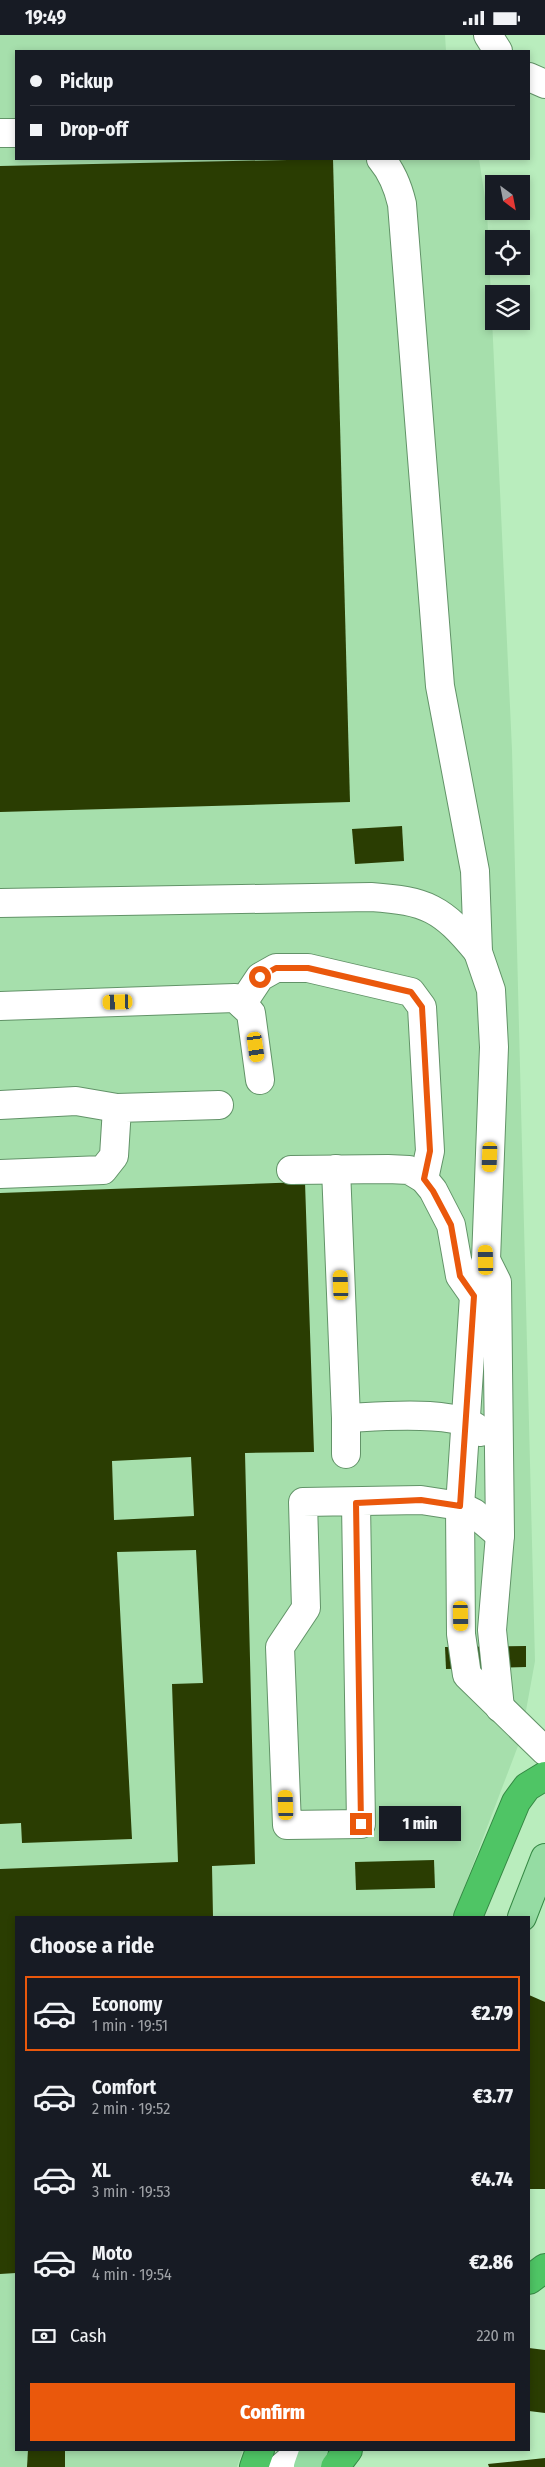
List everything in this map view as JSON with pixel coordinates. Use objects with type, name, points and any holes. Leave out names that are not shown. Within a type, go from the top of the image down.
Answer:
[{"type":"highway","points":[[468,1916],[516,1802],[527,1787],[545,1776]]},
{"type":"highway","points":[[530,2279],[545,2268]]},
{"type":"highway","points":[[254,2467],[260,2451]]},
{"type":"highway","points":[[335,2467],[347,2451]]},
{"type":"main road","points":[[522,1916],[545,1858]]},
{"type":"main road","points":[[308,2467],[314,2451]]},
{"type":"main road","points":[[316,2467],[318,2451]]},
{"type":"street","points":[[488,35],[497,50]]},
{"type":"street","points":[[530,77],[545,84]]},
{"type":"street","points":[[0,133],[15,133]]},
{"type":"street","points":[[381,160],[388,167],[398,186],[403,211],[440,686],[474,871],[478,952],[491,989],[494,1047],[486,1260],[474,1296],[460,1506],[462,1634],[467,1675],[545,1751]]},
{"type":"street","points":[[0,903],[370,897],[404,899],[437,911],[454,923],[478,952]]},
{"type":"street","points":[[242,1004],[260,977],[276,968],[308,968],[411,992],[422,1007],[430,1151],[424,1179]]},
{"type":"street","points":[[0,1006],[235,998],[251,1013],[260,1080]]},
{"type":"street","points":[[0,1105],[76,1101],[117,1108],[219,1105]]},
{"type":"street","points":[[0,1174],[103,1170],[114,1156],[117,1108]]},
{"type":"street","points":[[336,1169],[346,1454]]},
{"type":"street","points":[[291,1170],[409,1171],[424,1179],[433,1191],[451,1225],[460,1276],[474,1296]]},
{"type":"street","points":[[486,1260],[497,1282],[500,1535],[492,1630],[500,1708]]},
{"type":"street","points":[[346,1419],[422,1416],[466,1421],[477,1427],[499,1455]]},
{"type":"street","points":[[356,1503],[361,1824],[287,1825],[280,1647],[306,1609],[303,1502],[356,1503],[421,1500],[460,1506],[474,1513],[500,1535]]},
{"type":"street","points":[[282,2467],[301,2451]]},
{"type":"shaded area","points":[[0,35],[445,35],[446,50],[15,50],[15,160],[479,160],[485,198],[485,220],[487,220],[488,230],[485,230],[485,275],[490,275],[490,285],[485,285],[485,330],[493,330],[512,750],[535,1661],[521,1738],[453,1916],[15,1916],[15,2451],[243,2451],[237,2467],[0,2467]]},
{"type":"building","points":[[333,160],[350,802],[0,812],[0,166]]},
{"type":"building","points":[[402,826],[404,861],[355,864],[352,829]]},
{"type":"building","points":[[305,1182],[314,1452],[245,1453],[255,1864],[212,1866],[213,1916],[15,1916],[15,2273],[0,2274],[0,1869],[178,1862],[172,1684],[203,1683],[196,1550],[117,1552],[132,1839],[22,1843],[21,1823],[0,1824],[0,1193]],"holes":[[[191,1457],[194,1516],[114,1520],[112,1461]]]},
{"type":"building","points":[[526,1646],[526,1667],[446,1669],[445,1647]]},
{"type":"building","points":[[434,1860],[435,1888],[356,1890],[355,1862]]},
{"type":"building","points":[[530,1995],[545,2002],[545,2189],[530,2189]]},
{"type":"building","points":[[530,2348],[545,2350],[545,2413],[530,2411]]},
{"type":"building","points":[[28,2451],[65,2451],[65,2467],[27,2467]]},
{"type":"building","points":[[545,2458],[545,2467],[489,2467],[488,2464]]},
{"type":"route","points":[[260,977],[276,968],[308,968],[411,992],[422,1007],[430,1151],[424,1179],[433,1191],[451,1225],[460,1276],[474,1296],[460,1506],[421,1500],[356,1503],[361,1824]]}]
